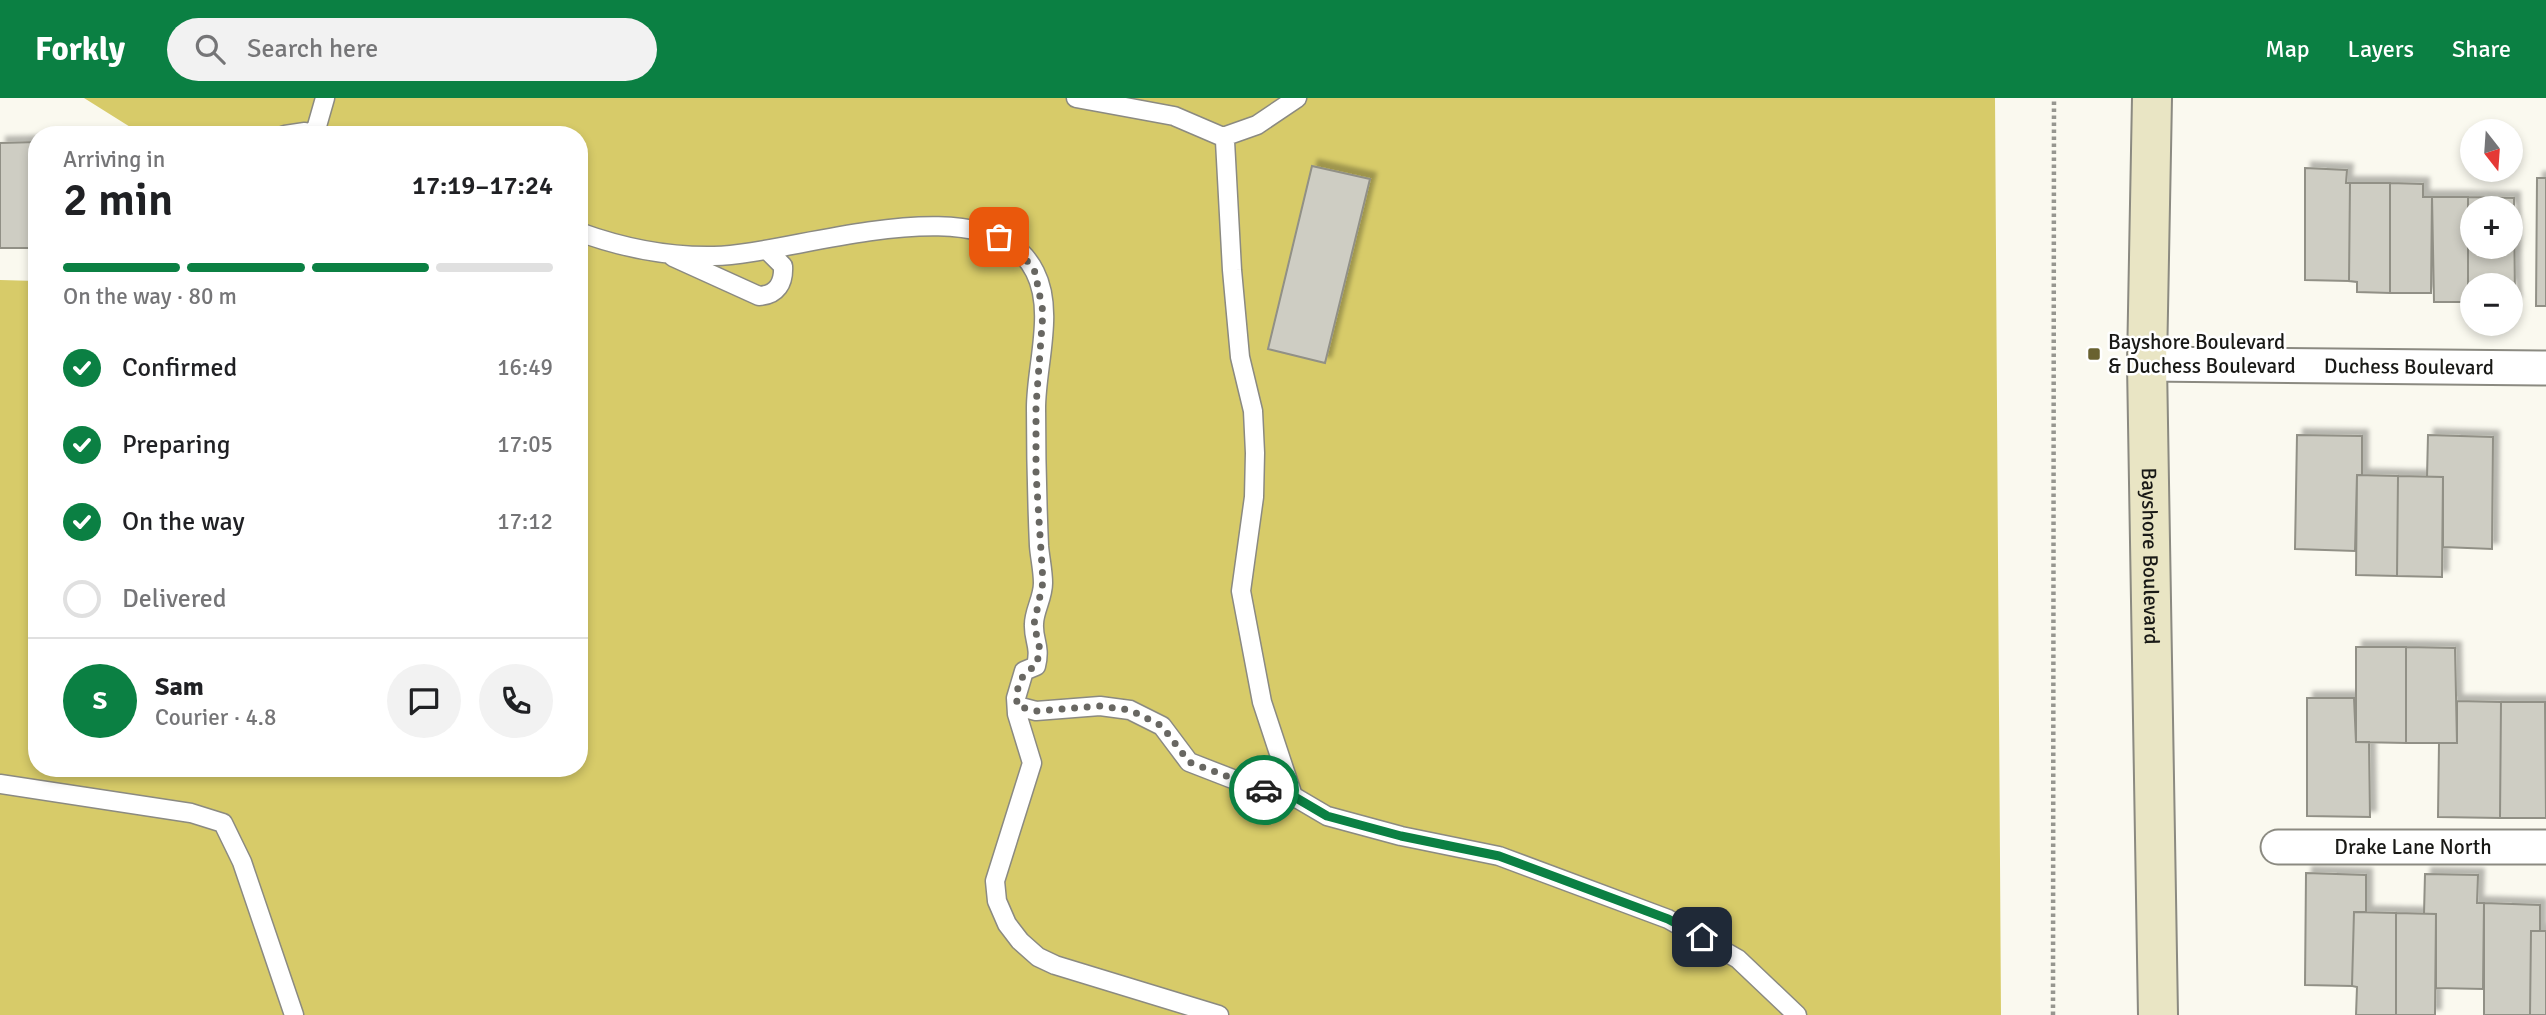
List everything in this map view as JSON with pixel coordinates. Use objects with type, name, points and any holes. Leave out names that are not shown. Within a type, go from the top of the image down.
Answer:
[{"type":"main road","name":"Bayshore Boulevard","points":[[2152,98],[2147,364],[2158,1015]]},
{"type":"street","name":"Duchess Boulevard","points":[[2147,364],[2546,368]]},
{"type":"street","name":"Drake Lane North","points":[[2278,847],[2546,847]]},
{"type":"lane","points":[[319,126],[325,98]]},
{"type":"lane","points":[[1076,98],[1174,116],[1223,137],[1257,125],[1297,98]]},
{"type":"lane","points":[[1223,137],[1240,357],[1253,411],[1255,453],[1254,496],[1241,591],[1262,702],[1293,796]]},
{"type":"lane","points":[[588,235],[613,244],[666,254],[716,256],[885,230],[970,228],[1010,243],[1020,251],[1035,272],[1043,312],[1036,406],[1036,461],[1043,582],[1034,624],[1040,650],[1036,666],[1024,671],[1019,682],[1017,706],[1032,763],[995,881],[997,901],[1007,924],[1020,941],[1038,957],[1055,965],[1219,1015]]},
{"type":"lane","points":[[666,254],[759,296],[768,295],[778,289],[784,278],[783,266],[767,250]]},
{"type":"lane","points":[[1017,706],[1036,711],[1100,706],[1130,710],[1162,726],[1189,762],[1256,788],[1293,796],[1327,816],[1401,836],[1499,856],[1668,919],[1738,959],[1797,1015]]},
{"type":"lane","points":[[0,784],[191,813],[223,823],[242,862],[294,1015]]},
{"type":"path","points":[[2053,1015],[2054,98]]},
{"type":"shaded area","points":[[84,98],[1995,98],[2001,1015],[0,1015],[0,280],[28,281],[28,777],[588,777],[588,126],[129,126]]},
{"type":"building","points":[[28,142],[28,248],[0,248],[0,143]]},
{"type":"building","points":[[1312,166],[1370,179],[1325,363],[1268,349]]},
{"type":"building","points":[[2305,168],[2347,170],[2346,183],[2350,183],[2349,281],[2305,280]]},
{"type":"building","points":[[2537,178],[2546,178],[2546,306],[2536,306]]},
{"type":"building","points":[[2350,183],[2390,183],[2390,293],[2357,292],[2357,282],[2349,281]]},
{"type":"building","points":[[2390,183],[2423,184],[2423,197],[2432,197],[2431,293],[2390,293]]},
{"type":"building","points":[[2432,197],[2460,197],[2460,259],[2468,259],[2468,273],[2460,273],[2460,302],[2434,302]]},
{"type":"building","points":[[2468,259],[2515,259],[2515,273],[2468,273]]},
{"type":"building","points":[[2297,435],[2362,436],[2362,475],[2357,475],[2355,551],[2295,549]]},
{"type":"building","points":[[2428,435],[2493,437],[2492,549],[2443,547],[2443,477],[2427,477]]},
{"type":"building","points":[[2357,475],[2398,476],[2397,576],[2356,575]]},
{"type":"building","points":[[2398,476],[2443,477],[2442,577],[2397,576]]},
{"type":"building","points":[[2356,647],[2406,647],[2406,743],[2356,742]]},
{"type":"building","points":[[2406,647],[2455,648],[2457,743],[2406,743]]},
{"type":"building","points":[[2307,698],[2354,698],[2356,742],[2369,742],[2370,817],[2307,816]]},
{"type":"building","points":[[2457,701],[2501,702],[2500,818],[2438,817],[2439,743],[2457,743]]},
{"type":"building","points":[[2501,702],[2545,702],[2546,818],[2500,818]]},
{"type":"building","points":[[2306,873],[2366,875],[2366,912],[2354,912],[2352,986],[2305,985]]},
{"type":"building","points":[[2425,874],[2478,875],[2477,903],[2484,903],[2483,989],[2436,988],[2436,914],[2424,914]]},
{"type":"building","points":[[2484,903],[2540,905],[2540,931],[2531,931],[2530,1015],[2484,1015]]},
{"type":"building","points":[[2354,912],[2396,913],[2396,1015],[2356,1015],[2357,987],[2352,986]]},
{"type":"building","points":[[2396,913],[2436,914],[2435,1015],[2396,1015]]},
{"type":"building","points":[[2531,931],[2546,931],[2546,1015],[2530,1015]]},
{"type":"way so far","points":[[999,237],[1020,251],[1035,272],[1040,284],[1043,312],[1036,406],[1036,473],[1043,582],[1034,624],[1040,650],[1036,666],[1024,671],[1019,682],[1017,706],[1036,711],[1100,706],[1130,710],[1162,726],[1189,762],[1264,790]]},
{"type":"place","name":"Bayshore Boulevard & Duchess Boulevard","points":[[2094,354]]},
{"type":"route","points":[[1264,790],[1293,796],[1327,816],[1401,836],[1499,856],[1578,883],[1668,919],[1702,937]]}]
